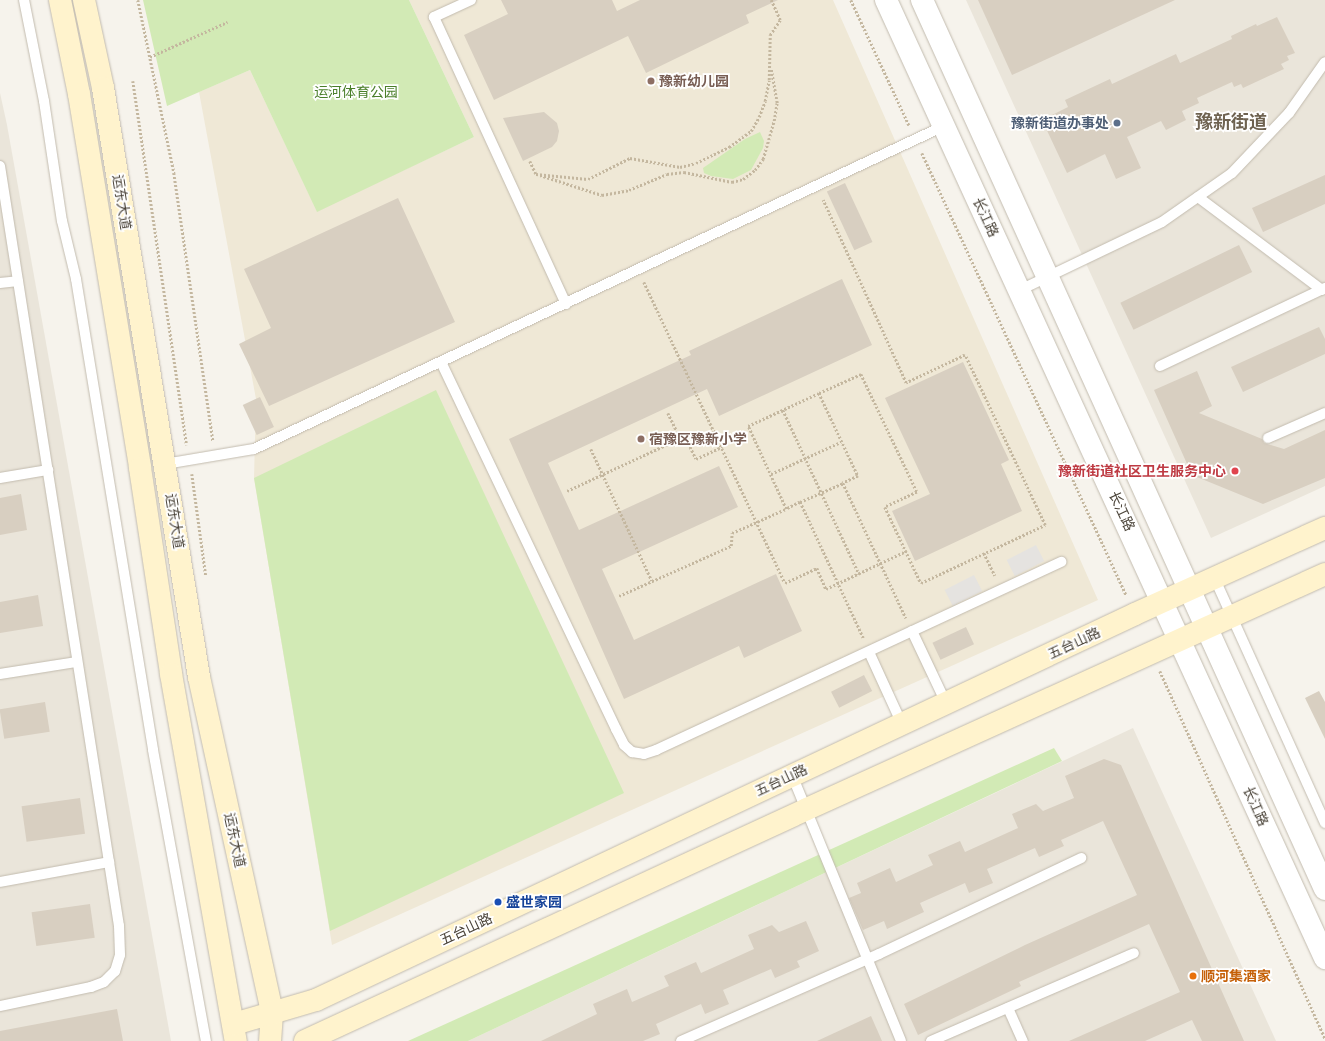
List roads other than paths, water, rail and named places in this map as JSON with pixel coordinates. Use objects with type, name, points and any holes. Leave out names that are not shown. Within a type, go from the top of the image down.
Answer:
[{"type":"main road","name":"运东大道","points":[[60,0],[79,94],[140,468],[171,674],[235,1033]]},
{"type":"main road","name":"运东大道","points":[[84,0],[103,88],[200,677],[272,1013],[270,1041]]},
{"type":"main road","name":"五台山路","points":[[235,1033],[272,1013],[316,1000],[1189,588],[1325,528]]},
{"type":"main road","points":[[306,1041],[1206,626],[1232,616],[1325,574]]},
{"type":"street","name":"长江路","points":[[886,0],[1163,601],[1325,958]]},
{"type":"street","name":"长江路","points":[[922,0],[1206,626],[1320,863],[1325,889]]},
{"type":"lane","points":[[24,0],[44,100],[62,221],[76,279],[153,750],[206,1041]]},
{"type":"lane","points":[[471,0],[434,17],[566,304]]},
{"type":"lane","points":[[1020,290],[1162,222],[1237,168],[1289,113],[1325,62]]},
{"type":"lane","points":[[166,464],[254,449],[944,126]]},
{"type":"lane","points":[[0,166],[119,926],[120,955],[115,971],[104,982],[78,992],[0,1006]]},
{"type":"lane","points":[[1160,366],[1324,289],[1198,197]]},
{"type":"lane","points":[[0,283],[18,281]]},
{"type":"lane","points":[[441,362],[616,729],[624,745],[632,752],[644,754],[656,750],[1061,562]]},
{"type":"lane","points":[[1268,438],[1325,413]]},
{"type":"lane","points":[[0,478],[48,470]]},
{"type":"lane","points":[[1214,577],[1325,823]]},
{"type":"lane","points":[[912,631],[946,703]]},
{"type":"lane","points":[[869,652],[902,724]]},
{"type":"lane","points":[[0,674],[77,662]]},
{"type":"lane","points":[[792,775],[807,809],[866,959],[901,1041]]},
{"type":"lane","points":[[681,1041],[866,959],[1081,858]]},
{"type":"lane","points":[[0,882],[109,862]]},
{"type":"lane","points":[[931,1041],[1134,953]]},
{"type":"lane","points":[[1008,1008],[1023,1041]]},
{"type":"place","name":"豫新幼儿园","points":[[651,81]]},
{"type":"place","name":"豫新街道办事处","points":[[1117,123]]},
{"type":"place","name":"宿豫区豫新小学","points":[[641,439]]},
{"type":"place","name":"豫新街道社区卫生服务中心","points":[[1235,471]]},
{"type":"place","name":"盛世家园","points":[[498,902]]},
{"type":"place","name":"顺河集酒家","points":[[1193,976]]},
{"type":"district","name":"豫新街道","points":[[1231,122]]},
{"type":"park label","name":"运河体育公园","points":[[356,92]]}]
